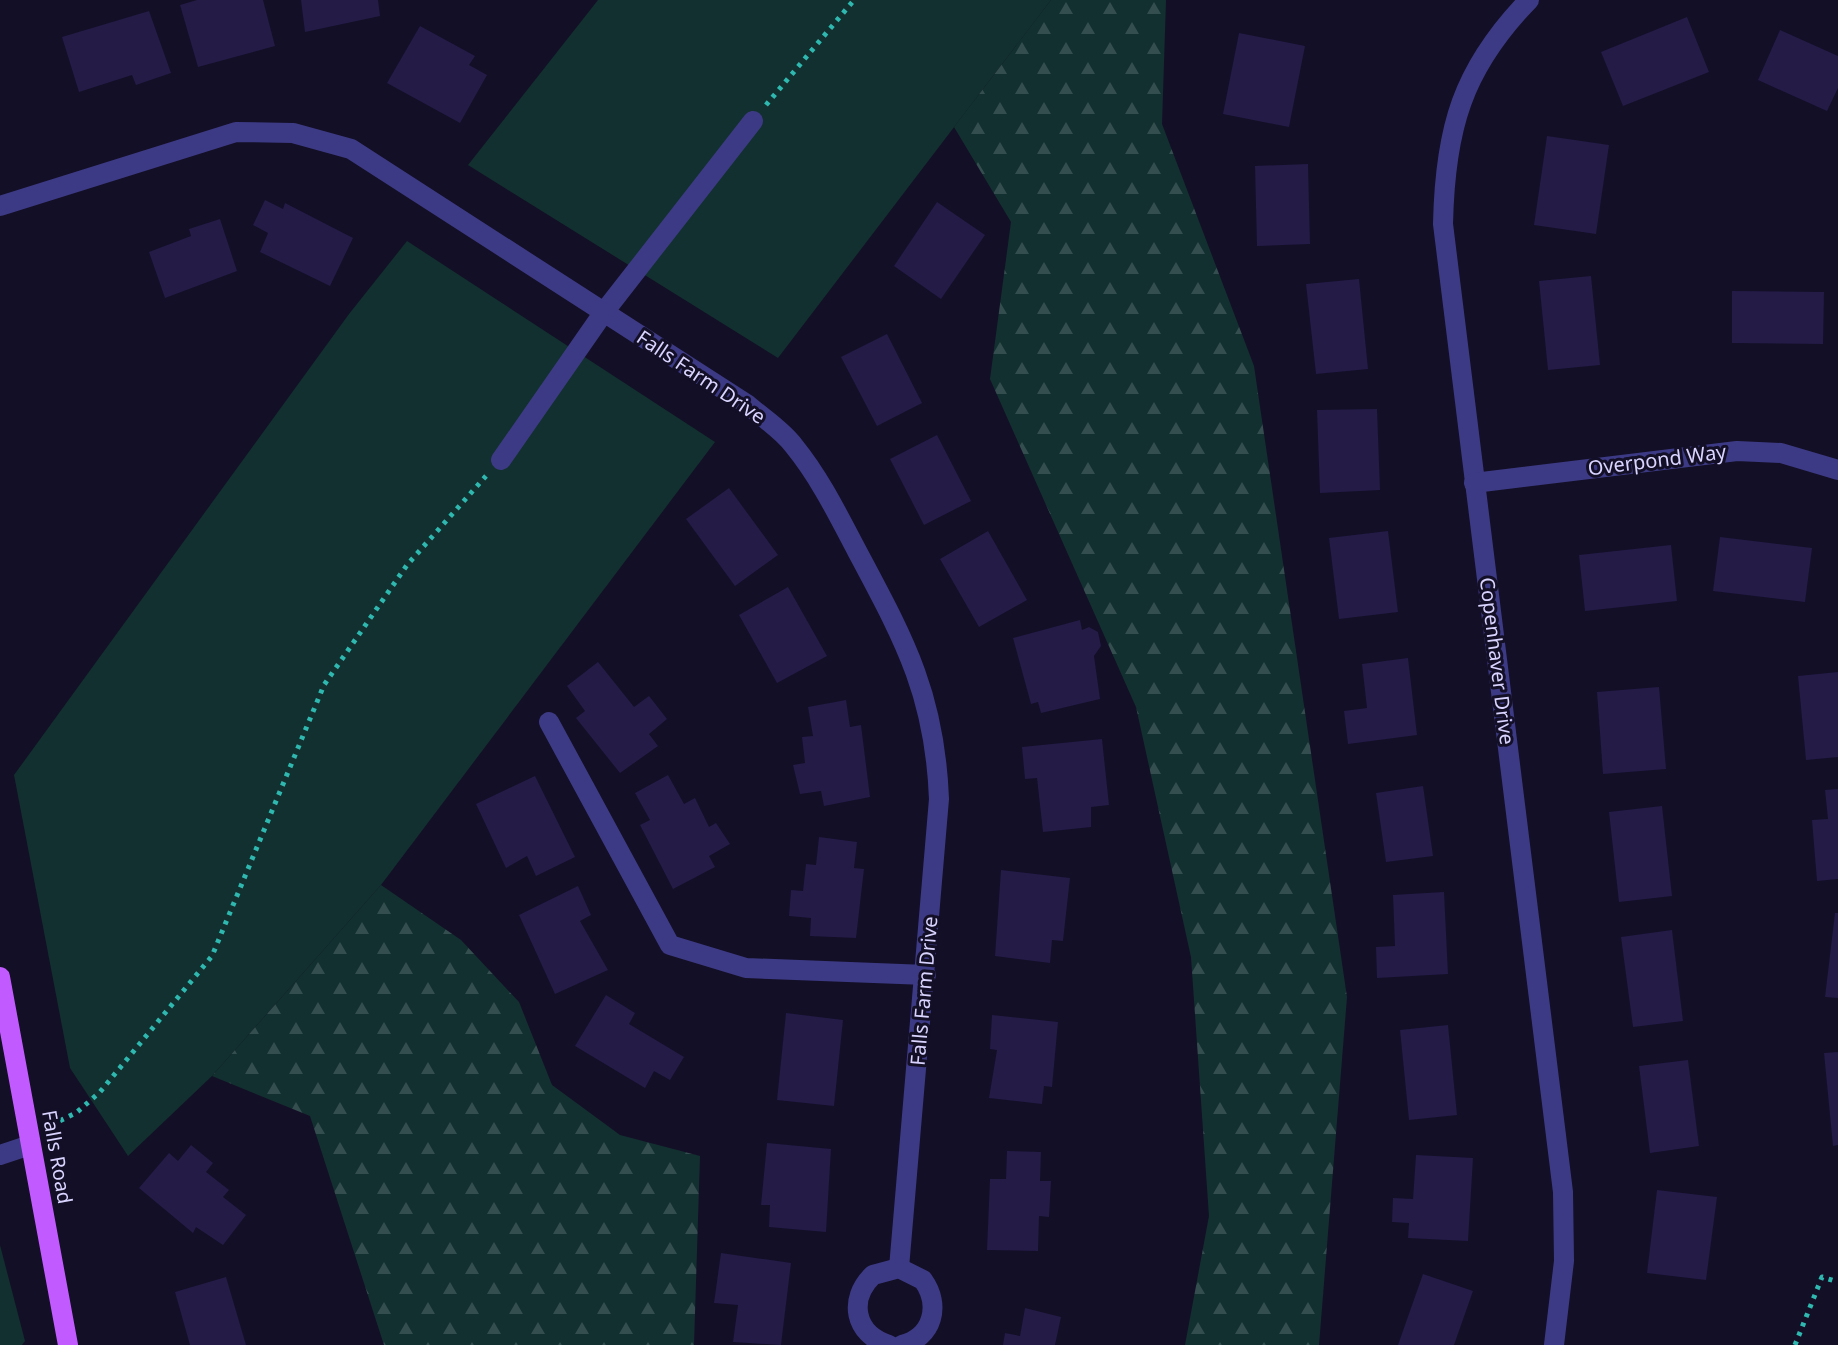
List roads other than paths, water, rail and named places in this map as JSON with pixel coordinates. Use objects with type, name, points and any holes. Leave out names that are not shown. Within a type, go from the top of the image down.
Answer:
[{"type":"main road","name":"Falls Road","points":[[0,977],[68,1345]]},
{"type":"street","name":"Copenhaver Drive","points":[[1529,0],[1504,26],[1475,70],[1457,113],[1444,164],[1443,224],[1563,1192],[1564,1261],[1554,1345]]},
{"type":"street","points":[[501,460],[604,312],[753,121]]},
{"type":"street","name":"Falls Farm Drive","points":[[0,206],[236,132],[293,133],[351,149],[748,405],[793,444],[827,494],[897,625],[923,687],[937,745],[939,799],[899,1268]]},
{"type":"street","name":"Overpond Way","points":[[1474,483],[1737,451],[1781,453],[1838,470]]},
{"type":"street","points":[[549,722],[670,945],[746,968],[926,975]]},
{"type":"street","points":[[0,1155],[30,1145]]},
{"type":"street","points":[[889,1345],[867,1334],[860,1323],[858,1297],[873,1275],[899,1268],[923,1280],[934,1304],[927,1329],[917,1339],[902,1345]]}]
